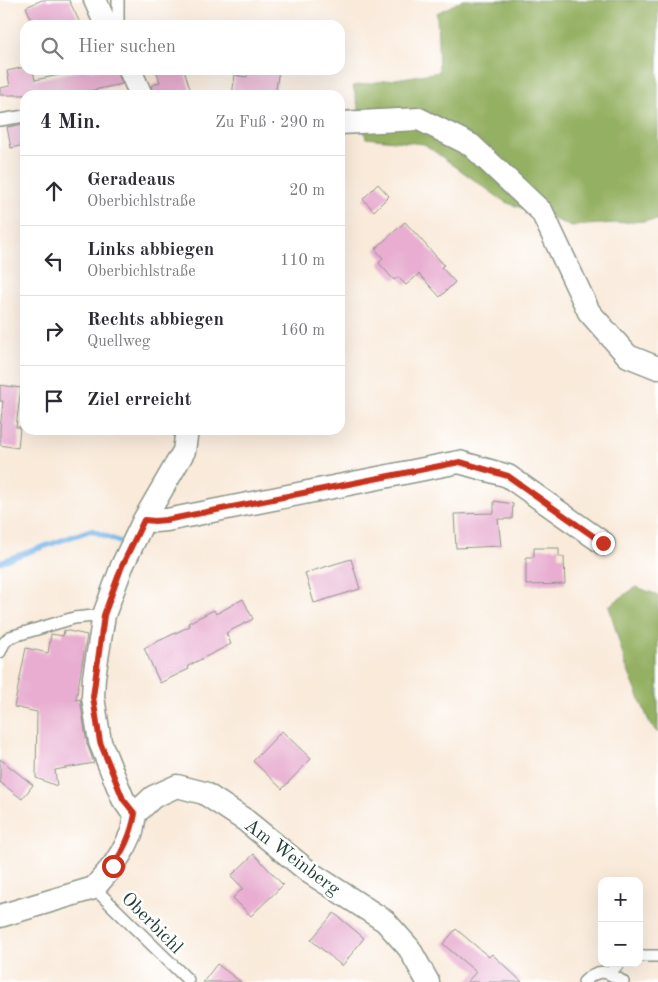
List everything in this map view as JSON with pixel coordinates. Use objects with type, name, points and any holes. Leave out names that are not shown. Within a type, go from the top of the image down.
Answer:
[{"type":"street","points":[[95,0],[104,20]]},
{"type":"street","points":[[132,75],[138,90]]},
{"type":"street","points":[[345,123],[419,119],[471,145],[542,212],[589,312],[628,356],[658,368]]},
{"type":"street","points":[[0,916],[94,888],[113,866],[132,832],[135,814],[123,799],[100,742],[93,697],[104,615],[122,566],[144,520],[184,451],[186,435]]},
{"type":"street","points":[[144,520],[166,520],[460,462],[508,476],[603,543]]},
{"type":"street","name":"Am Weinberg","points":[[135,814],[153,797],[177,786],[204,793],[245,820],[309,872],[385,921],[409,948],[428,982]]},
{"type":"lane","points":[[118,0],[118,20]]},
{"type":"lane","points":[[0,120],[20,117]]},
{"type":"lane","points":[[0,652],[4,643],[10,637],[74,618],[104,615]]},
{"type":"lane","name":"Oberbichl","points":[[94,888],[188,980]]},
{"type":"lane","points":[[643,956],[658,956]]},
{"type":"lane","points":[[610,972],[616,967]]},
{"type":"lane","points":[[584,982],[600,972],[610,972],[624,982]]},
{"type":"green space","points":[[463,0],[658,0],[658,220],[572,226],[505,202],[424,144],[366,138],[353,86],[439,72],[437,13]]},
{"type":"green space","points":[[636,587],[658,595],[658,733],[651,726],[626,666],[609,606]]},
{"type":"building","points":[[42,0],[69,0],[79,20],[32,20],[26,7]]},
{"type":"building","points":[[20,68],[20,75],[34,75],[35,80],[59,75],[119,75],[122,84],[94,90],[20,90],[20,95],[0,95],[0,88],[10,86],[7,71]]},
{"type":"building","points":[[158,75],[186,75],[190,90],[152,90],[151,86],[160,82]]},
{"type":"building","points":[[235,75],[247,77],[247,75],[278,75],[276,90],[233,90]]},
{"type":"building","points":[[20,125],[20,146],[11,148],[7,127]]},
{"type":"building","points":[[378,184],[389,196],[374,211],[363,199]]},
{"type":"building","points":[[405,222],[444,265],[441,267],[455,282],[440,297],[419,274],[406,285],[398,277],[394,280],[379,263],[383,258],[375,249]]},
{"type":"building","points":[[0,385],[20,388],[16,427],[20,427],[18,448],[0,445],[3,401],[0,401]]},
{"type":"building","points":[[494,501],[513,504],[512,519],[498,519],[501,546],[456,548],[454,514],[494,513]]},
{"type":"building","points":[[534,548],[559,548],[559,557],[564,557],[565,584],[526,585],[526,557],[534,557]]},
{"type":"building","points":[[351,559],[360,589],[314,603],[305,573]]},
{"type":"building","points":[[243,599],[253,619],[226,633],[231,644],[188,666],[189,669],[160,683],[144,648],[190,626],[188,623],[214,610],[216,614]]},
{"type":"building","points":[[64,630],[87,635],[76,700],[80,699],[87,744],[94,763],[55,770],[57,786],[36,778],[37,712],[14,707],[26,648],[48,653],[51,634],[63,636]]},
{"type":"building","points":[[282,731],[311,759],[282,789],[253,761]]},
{"type":"building","points":[[0,759],[33,785],[22,799],[0,782]]},
{"type":"building","points":[[254,854],[283,885],[251,916],[233,898],[243,888],[231,876]]},
{"type":"building","points":[[334,913],[364,938],[342,966],[311,940]]},
{"type":"building","points":[[456,929],[489,957],[492,954],[522,982],[467,982],[476,972],[443,944]]},
{"type":"building","points":[[217,964],[241,982],[203,982]]},
{"type":"waterway","points":[[0,562],[91,530],[127,545]]},
{"type":"route","points":[[113,866],[132,832],[135,814],[123,799],[100,742],[93,697],[94,677],[104,615],[122,566],[144,520],[166,520],[460,462],[508,476],[603,543]]}]
